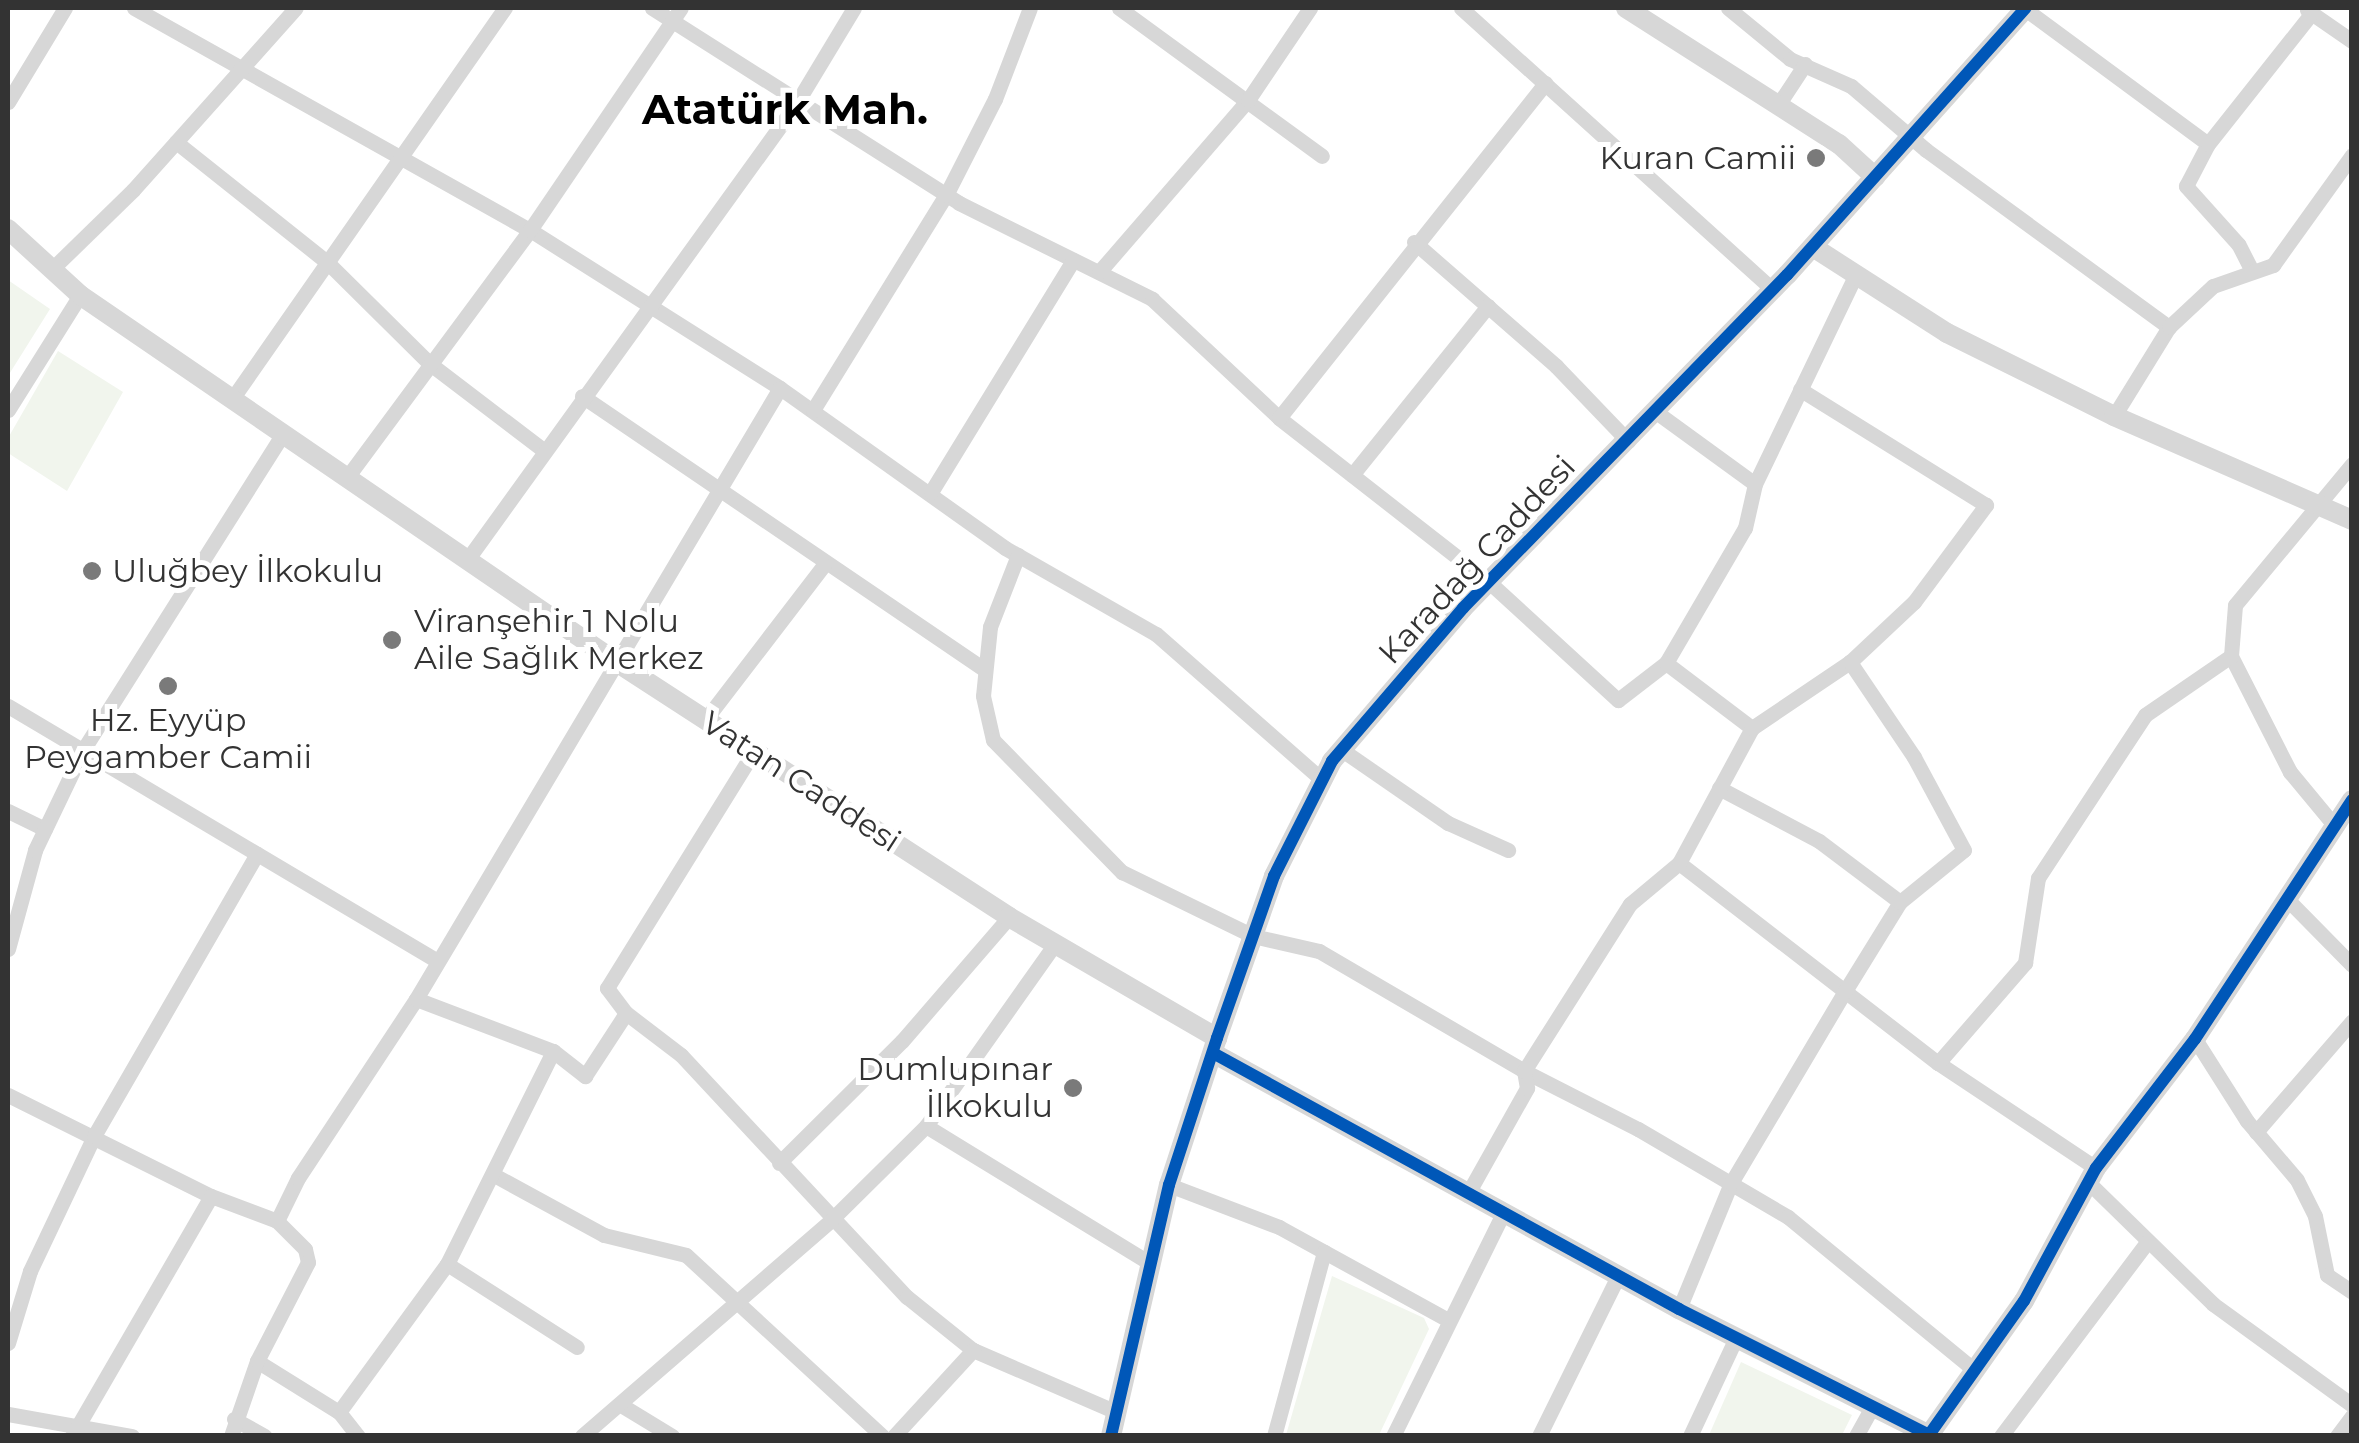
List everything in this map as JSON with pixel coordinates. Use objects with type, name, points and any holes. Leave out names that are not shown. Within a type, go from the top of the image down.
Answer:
[{"type":"street","points":[[8,102],[14,78],[65,8]]},
{"type":"street","points":[[134,8],[530,230],[654,306],[813,410],[1018,555],[1156,634],[1322,780]]},
{"type":"street","points":[[52,268],[176,142],[296,8]]},
{"type":"street","points":[[232,398],[505,8]]},
{"type":"street","points":[[652,8],[676,14],[796,104],[946,194],[1152,299],[1279,418],[1489,582],[1618,700],[1666,662],[1745,528],[1755,484],[1856,274]]},
{"type":"street","points":[[467,560],[542,450],[654,306],[796,104],[854,8]]},
{"type":"street","points":[[813,410],[946,194],[994,100],[1030,8]]},
{"type":"street","points":[[1119,8],[1322,156]]},
{"type":"street","points":[[1099,272],[1248,100],[1310,8]]},
{"type":"street","points":[[1461,8],[1773,290]]},
{"type":"street","points":[[1626,8],[1778,105],[1875,177]]},
{"type":"street","points":[[1728,8],[1766,43],[1851,86],[1913,132],[1956,172],[2169,328]]},
{"type":"street","points":[[2026,8],[2208,144]]},
{"type":"street","name":"Karadağ Caddesi","points":[[1111,1436],[1114,1410],[1170,1185],[1274,876],[1322,780],[1342,750],[1489,582],[1773,290],[2026,8]]},
{"type":"street","points":[[2252,271],[2238,244],[2186,186],[2208,144],[2308,11],[2352,41]]},
{"type":"street","points":[[348,476],[530,230],[676,14]]},
{"type":"street","points":[[1778,105],[1805,64]]},
{"type":"street","points":[[1279,418],[1414,242],[1545,82]]},
{"type":"street","points":[[176,142],[328,263],[430,363],[542,450]]},
{"type":"street","points":[[2114,416],[2169,328],[2212,286],[2273,265],[2352,155]]},
{"type":"street","name":"Vatan Caddesi","points":[[8,229],[80,295],[615,661],[1009,917],[1215,1046],[1467,1195],[1678,1309],[1929,1436],[1972,1368]]},
{"type":"street","points":[[1414,242],[1488,306],[1628,441]]},
{"type":"street","points":[[1813,246],[1947,333],[2114,416],[2352,520]]},
{"type":"street","points":[[930,492],[1073,260]]},
{"type":"street","points":[[8,410],[80,295]]},
{"type":"street","points":[[1352,475],[1488,306]]},
{"type":"street","points":[[277,1221],[416,999],[780,388]]},
{"type":"street","points":[[1467,1195],[1528,1088],[1524,1071],[1630,904],[1678,863],[1752,728],[1850,662],[1914,602],[1986,504],[1800,390]]},
{"type":"street","points":[[582,396],[824,565],[986,670]]},
{"type":"street","points":[[1656,412],[1755,484]]},
{"type":"street","points":[[8,949],[46,829],[82,750],[283,434]]},
{"type":"street","points":[[2334,825],[2290,772],[2231,656],[2235,605],[2352,464]]},
{"type":"street","points":[[1018,555],[990,627],[983,696],[994,740],[1110,861],[1253,936],[1319,951],[1524,1071],[1731,1183],[1788,1217],[1972,1368],[2024,1301],[2092,1175],[2195,1040],[2352,800]]},
{"type":"street","points":[[706,720],[824,565]]},
{"type":"street","points":[[1938,1062],[2024,962],[2038,878],[2145,714],[2231,656]]},
{"type":"street","points":[[1666,662],[1752,728]]},
{"type":"street","points":[[1678,1309],[1731,1183],[1844,990],[1900,902],[1964,850],[1914,757],[1850,662]]},
{"type":"street","points":[[8,706],[438,961]]},
{"type":"street","points":[[1342,750],[1448,823],[1508,850]]},
{"type":"street","points":[[754,752],[607,988],[626,1012],[682,1055],[830,1220],[973,1350],[1114,1410]]},
{"type":"street","points":[[1719,788],[1820,842],[1900,902]]},
{"type":"street","points":[[8,811],[46,829]]},
{"type":"street","points":[[8,1344],[30,1271],[94,1136],[257,854]]},
{"type":"street","points":[[1678,863],[2092,1175],[2148,1241],[2213,1304],[2352,1405]]},
{"type":"street","points":[[2285,897],[2352,965]]},
{"type":"street","points":[[778,1163],[902,1041],[1009,917]]},
{"type":"street","points":[[582,1436],[830,1220],[926,1126],[1055,944]]},
{"type":"street","points":[[416,999],[553,1052],[585,1076],[626,1012]]},
{"type":"street","points":[[2256,1132],[2352,1021]]},
{"type":"street","points":[[2195,1040],[2256,1132],[2297,1180],[2315,1216],[2327,1275],[2352,1292]]},
{"type":"street","points":[[339,1412],[447,1264],[553,1052]]},
{"type":"street","points":[[8,1095],[211,1196],[277,1221],[306,1249],[308,1262],[257,1361],[233,1427],[265,1436]]},
{"type":"street","points":[[926,1126],[1150,1263]]},
{"type":"street","points":[[494,1175],[604,1235],[686,1255],[737,1298],[882,1436]]},
{"type":"street","points":[[1170,1185],[1279,1227],[1448,1320]]},
{"type":"street","points":[[74,1431],[211,1196]]},
{"type":"street","points":[[1394,1436],[1503,1213]]},
{"type":"street","points":[[2001,1436],[2148,1241]]},
{"type":"street","points":[[1274,1436],[1324,1252]]},
{"type":"street","points":[[447,1264],[577,1347]]},
{"type":"street","points":[[1539,1436],[1618,1276]]},
{"type":"street","points":[[1690,1436],[1736,1338]]},
{"type":"street","points":[[894,1436],[973,1350]]},
{"type":"street","points":[[257,1361],[339,1412],[358,1436]]},
{"type":"street","points":[[620,1404],[672,1436]]},
{"type":"street","points":[[1856,1436],[1872,1406]]},
{"type":"street","points":[[8,1414],[74,1431],[132,1436]]},
{"type":"street","points":[[2337,1436],[2352,1416]]},
{"type":"shaded area","points":[[8,280],[50,309],[8,376]]},
{"type":"shaded area","points":[[58,351],[123,392],[67,491],[8,453],[8,438]]},
{"type":"shaded area","points":[[1332,1276],[1424,1318],[1429,1329],[1379,1435],[1286,1435]]},
{"type":"shaded area","points":[[1741,1362],[1852,1415],[1842,1435],[1709,1435]]},
{"type":"cycle path","points":[[1111,1436],[1169,1185],[1217,1038],[1274,876],[1332,761],[1463,608],[1787,275],[2026,8]]},
{"type":"cycle path","points":[[1213,1053],[1679,1309],[1929,1435],[2024,1301],[2096,1168],[2195,1039],[2352,800]]},
{"type":"place","name":"Kuran Camii","points":[[1816,158]]},
{"type":"place","name":"Uluğbey İlkokulu","points":[[92,571]]},
{"type":"place","name":"Viranşehir 1 Nolu Aile Sağlık Merkez","points":[[392,640]]},
{"type":"place","name":"Hz. Eyyüp Peygamber Camii","points":[[168,686]]},
{"type":"place","name":"Dumlupınar İlkokulu","points":[[1073,1088]]},
{"type":"district","name":"Atatürk Mah.","points":[[785,109]]}]
